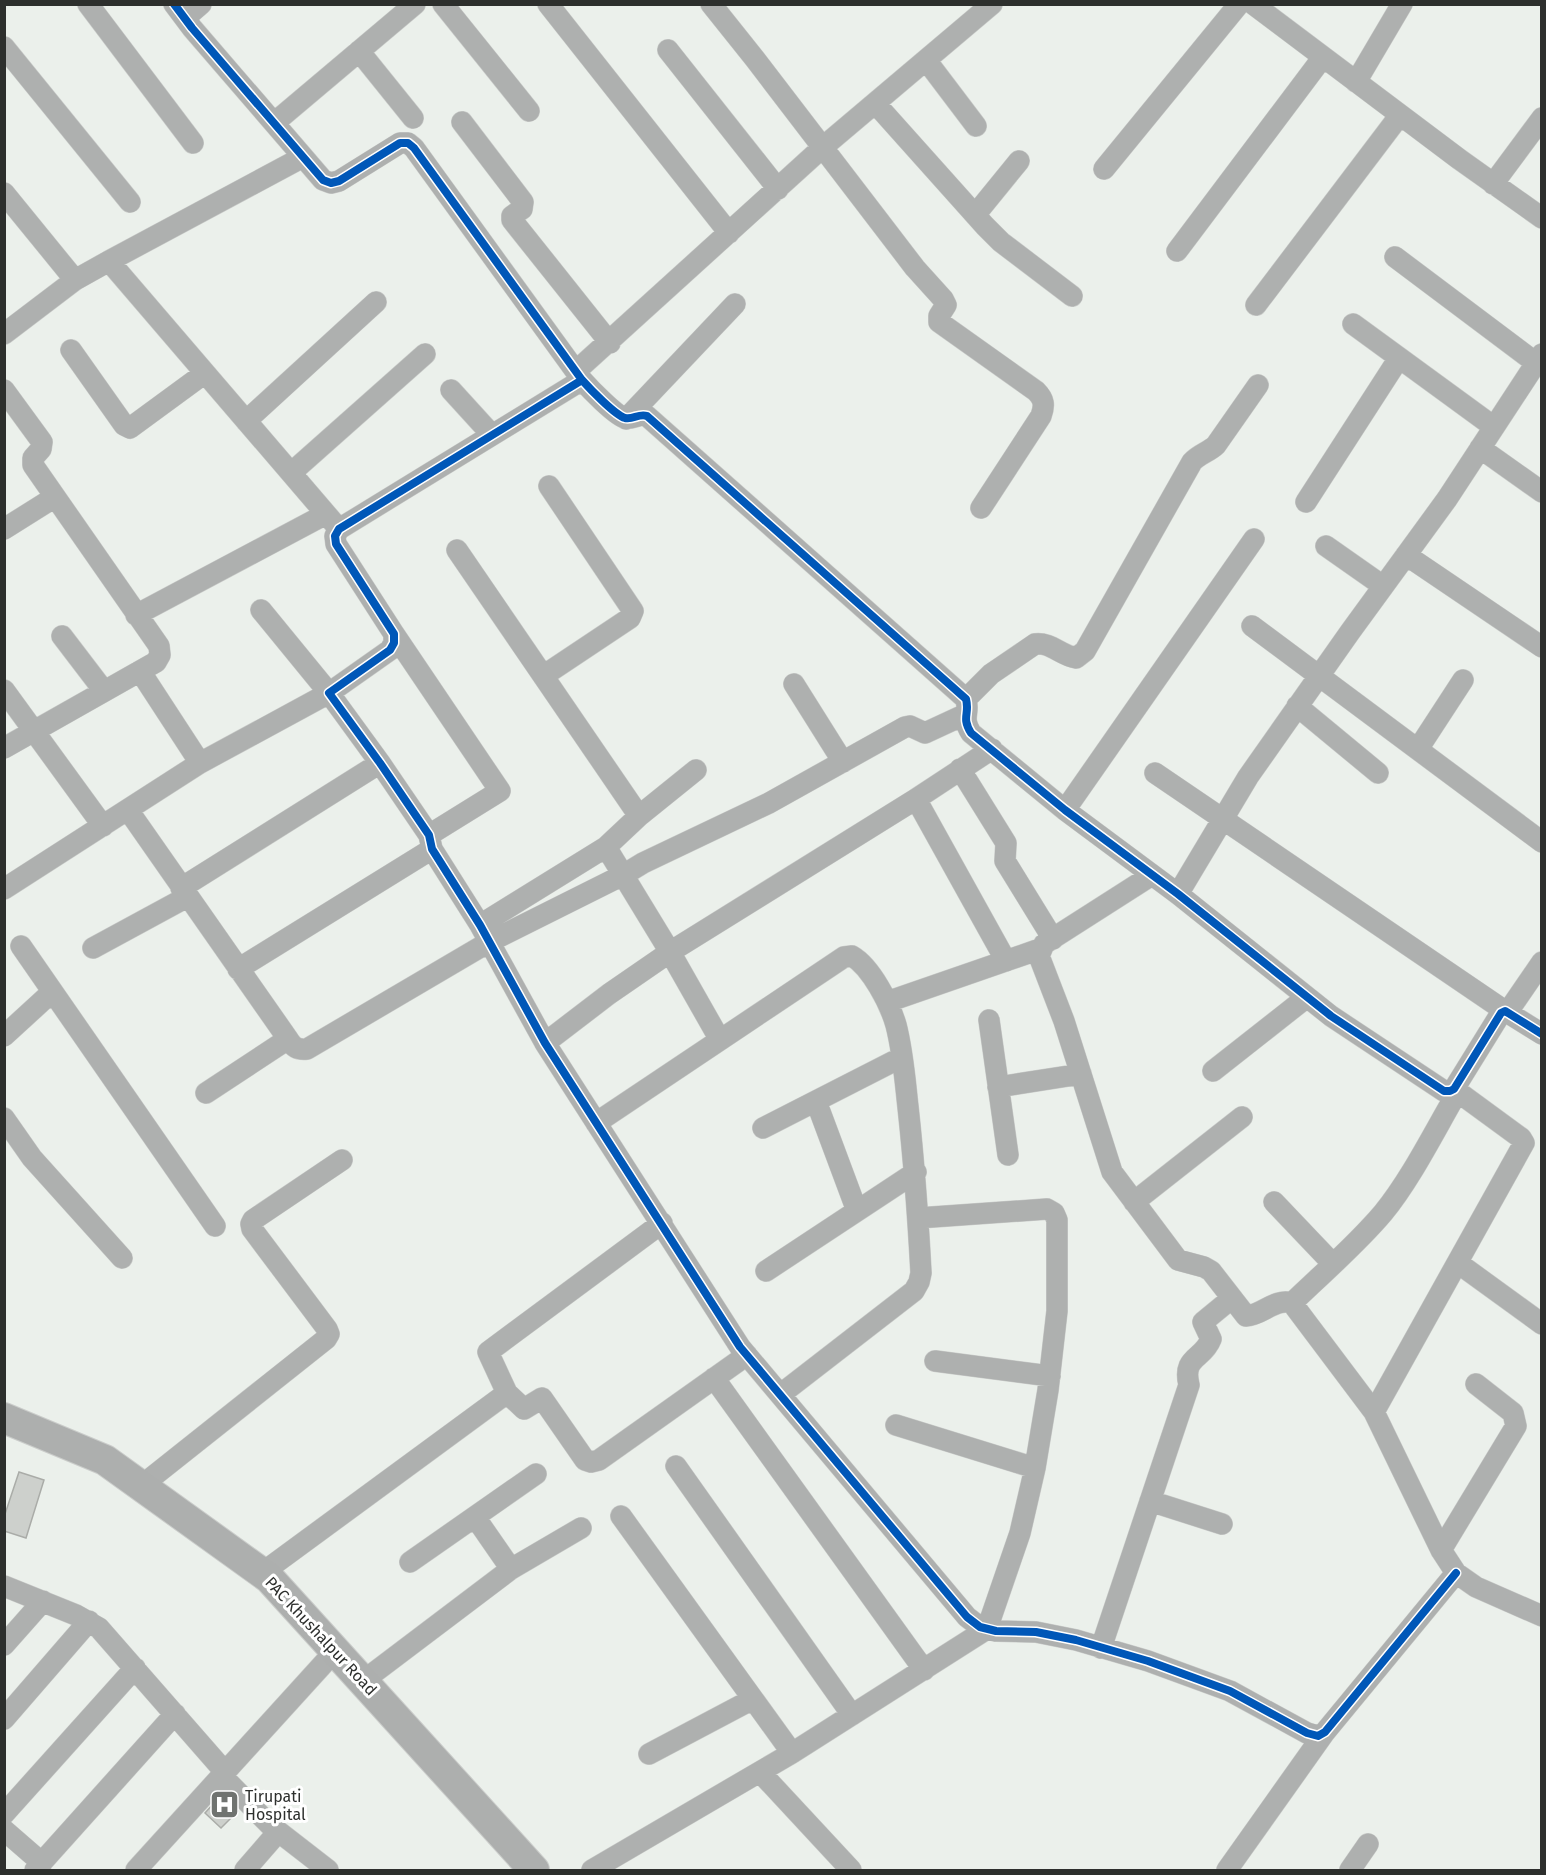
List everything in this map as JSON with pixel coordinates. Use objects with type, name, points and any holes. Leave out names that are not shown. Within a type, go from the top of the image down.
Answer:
[{"type":"main road","name":"PAC Khushalpur Road","points":[[4,1418],[105,1460],[269,1578],[534,1870]]},
{"type":"street","points":[[88,4],[193,143]]},
{"type":"street","points":[[201,4],[179,11],[323,180],[331,183],[339,182],[399,143],[408,143],[414,148],[579,376],[621,417],[641,414],[647,416],[966,707]]},
{"type":"street","points":[[274,123],[415,4]]},
{"type":"street","points":[[443,4],[530,111]]},
{"type":"street","points":[[548,4],[729,233]]},
{"type":"street","points":[[711,4],[915,268],[943,299],[945,305],[939,316],[939,322],[1036,390],[1043,398],[1044,407],[1041,416],[981,508]]},
{"type":"street","points":[[136,615],[333,521],[492,435],[579,376],[610,343],[823,147],[992,4]]},
{"type":"street","points":[[1104,169],[1239,4]]},
{"type":"street","points":[[1356,82],[1402,4]]},
{"type":"street","points":[[1265,8],[1323,57],[1542,218]]},
{"type":"street","points":[[4,47],[130,202]]},
{"type":"street","points":[[668,50],[778,189]]},
{"type":"street","points":[[359,51],[413,118]]},
{"type":"street","points":[[1177,251],[1323,57]]},
{"type":"street","points":[[926,60],[975,126]]},
{"type":"street","points":[[876,103],[1001,242],[1072,296]]},
{"type":"street","points":[[1256,304],[1400,115]]},
{"type":"street","points":[[1493,184],[1542,118]]},
{"type":"street","points":[[462,122],[523,202],[522,209],[512,216],[512,220],[610,343]]},
{"type":"street","points":[[4,334],[75,280],[303,157]]},
{"type":"street","points":[[975,214],[1020,161]]},
{"type":"street","points":[[4,193],[75,280]]},
{"type":"street","points":[[1178,894],[1248,777],[1447,499],[1539,359],[1395,257]]},
{"type":"street","points":[[109,261],[333,521],[336,544],[500,791],[430,842],[238,969]]},
{"type":"street","points":[[246,421],[376,302]]},
{"type":"street","points":[[626,418],[735,304]]},
{"type":"street","points":[[1353,324],[1494,427]]},
{"type":"street","points":[[71,350],[124,425],[130,428],[205,373]]},
{"type":"street","points":[[291,473],[425,354]]},
{"type":"street","points":[[1306,502],[1399,358]]},
{"type":"street","points":[[485,933],[625,874],[769,803],[905,727],[910,726],[925,733],[966,707],[992,675],[1035,644],[1050,645],[1069,657],[1076,658],[1085,651],[1192,462],[1216,445],[1258,385]]},
{"type":"street","points":[[4,390],[42,442],[41,449],[32,462],[159,646],[160,655],[156,662],[4,748]]},
{"type":"street","points":[[451,390],[492,435]]},
{"type":"street","points":[[1480,448],[1542,492]]},
{"type":"street","points":[[543,676],[630,618],[633,611],[549,486]]},
{"type":"street","points":[[4,529],[55,497]]},
{"type":"street","points":[[1065,810],[1254,539]]},
{"type":"street","points":[[1326,546],[1383,586]]},
{"type":"street","points":[[457,550],[639,816]]},
{"type":"street","points":[[1406,555],[1542,647]]},
{"type":"street","points":[[261,610],[329,693],[380,763],[485,933],[545,1043],[747,1355],[967,1617],[980,1627],[987,1629],[1036,1632],[1148,1661],[1230,1691],[1307,1732],[1318,1736],[1325,1732]]},
{"type":"street","points":[[1252,626],[1542,842]]},
{"type":"street","points":[[4,889],[200,763],[329,693],[390,650],[394,643],[394,634]]},
{"type":"street","points":[[62,636],[104,691]]},
{"type":"street","points":[[140,671],[200,763]]},
{"type":"street","points":[[1418,749],[1463,680]]},
{"type":"street","points":[[794,684],[843,762]]},
{"type":"street","points":[[4,690],[103,826]]},
{"type":"street","points":[[1298,706],[1378,773]]},
{"type":"street","points":[[966,707],[965,719],[971,733],[1065,810],[1178,894],[1331,1016],[1444,1091],[1456,1090],[1521,1138],[1524,1143],[1374,1412]]},
{"type":"street","points":[[545,1043],[609,994],[670,952],[992,749]]},
{"type":"street","points":[[93,948],[184,892],[380,763]]},
{"type":"street","points":[[960,769],[1006,843],[1005,861],[1046,944]]},
{"type":"street","points":[[128,810],[288,1040],[300,1050],[307,1049],[485,933],[606,847],[639,816],[696,770]]},
{"type":"street","points":[[1155,773],[1506,1012],[1542,1034]]},
{"type":"street","points":[[916,799],[1006,961]]},
{"type":"street","points":[[606,847],[625,874],[720,1040]]},
{"type":"street","points":[[887,1002],[1006,961],[1046,944],[1152,875]]},
{"type":"street","points":[[1046,944],[1039,956],[1064,1021],[1112,1172],[1178,1260],[1211,1271],[1246,1316],[1253,1316],[1279,1302],[1292,1303],[1358,1241],[1394,1198],[1501,1013],[1506,1012],[1542,962]]},
{"type":"street","points":[[21,946],[215,1226]]},
{"type":"street","points":[[596,1123],[844,957],[852,956],[860,960],[887,1002],[895,1024],[902,1057],[916,1172],[921,1273],[914,1291],[780,1394]]},
{"type":"street","points":[[4,1036],[52,992]]},
{"type":"street","points":[[1213,1071],[1307,997]]},
{"type":"street","points":[[989,1020],[1008,1155]]},
{"type":"street","points":[[206,1094],[288,1040]]},
{"type":"street","points":[[763,1128],[902,1057]]},
{"type":"street","points":[[998,1087],[1080,1074]]},
{"type":"street","points":[[816,1101],[857,1211]]},
{"type":"street","points":[[1134,1202],[1242,1117]]},
{"type":"street","points":[[4,1118],[32,1158],[122,1258]]},
{"type":"street","points":[[141,1486],[326,1339],[329,1334],[327,1329],[252,1229],[251,1224],[253,1220],[342,1160]]},
{"type":"street","points":[[766,1271],[916,1172]]},
{"type":"street","points":[[1274,1202],[1333,1264]]},
{"type":"street","points":[[592,1870],[792,1753],[987,1629],[1020,1533],[1035,1468],[1050,1376],[1057,1311],[1057,1220],[1054,1213],[1047,1209],[918,1218]]},
{"type":"street","points":[[662,1223],[488,1352],[507,1393],[524,1409],[542,1398],[585,1460],[591,1462],[598,1460],[747,1355]]},
{"type":"street","points":[[1458,1263],[1542,1324]]},
{"type":"street","points":[[1101,1648],[1189,1385],[1187,1370],[1191,1362],[1210,1343],[1211,1339],[1203,1322],[1231,1299]]},
{"type":"street","points":[[1292,1303],[1374,1412],[1441,1550],[1456,1573],[1476,1587],[1541,1614]]},
{"type":"street","points":[[935,1361],[1050,1376]]},
{"type":"street","points":[[714,1378],[924,1670]]},
{"type":"street","points":[[1441,1550],[1516,1426],[1513,1413],[1476,1384]]},
{"type":"street","points":[[261,1573],[507,1393]]},
{"type":"street","points":[[896,1425],[1035,1468]]},
{"type":"street","points":[[676,1466],[852,1715]]},
{"type":"street","points":[[410,1562],[536,1474]]},
{"type":"street","points":[[1150,1501],[1222,1524]]},
{"type":"street","points":[[621,1516],[792,1753]]},
{"type":"street","points":[[475,1517],[511,1569]]},
{"type":"street","points":[[363,1682],[511,1569],[581,1528]]},
{"type":"street","points":[[1227,1870],[1325,1732],[1456,1573]]},
{"type":"street","points":[[4,1586],[89,1621],[99,1628],[175,1714],[223,1774],[278,1832],[328,1870]]},
{"type":"street","points":[[4,1645],[43,1601]]},
{"type":"street","points":[[4,1719],[89,1621]]},
{"type":"street","points":[[136,1870],[335,1651]]},
{"type":"street","points":[[4,1814],[135,1668]]},
{"type":"street","points":[[649,1754],[753,1699]]},
{"type":"street","points":[[4,1830],[39,1867],[175,1714]]},
{"type":"street","points":[[760,1772],[851,1870]]},
{"type":"street","points":[[245,1870],[278,1832]]},
{"type":"street","points":[[1350,1870],[1368,1844]]},
{"type":"building","points":[[19,1472],[44,1480],[26,1538],[4,1531],[4,1517]]},
{"type":"building","points":[[222,1794],[238,1811],[221,1828],[205,1813]]},
{"type":"cycle path","points":[[174,4],[323,180],[331,183],[339,181],[400,143],[408,143],[414,148],[582,380],[603,401],[625,418],[647,416],[966,699],[966,719],[971,733],[1065,810],[1178,894],[1331,1016],[1444,1091],[1454,1089],[1501,1013],[1505,1011],[1542,1034]]},
{"type":"cycle path","points":[[582,380],[339,529],[335,536],[336,544],[394,634],[394,643],[390,650],[329,693],[429,835],[432,849],[480,925],[545,1043],[740,1347],[967,1617],[980,1627],[996,1631],[1036,1632],[1076,1640],[1148,1661],[1230,1691],[1307,1733],[1318,1736],[1325,1732],[1456,1573]]},
{"type":"place","name":"Tirupati Hospital","points":[[224,1805]]}]
